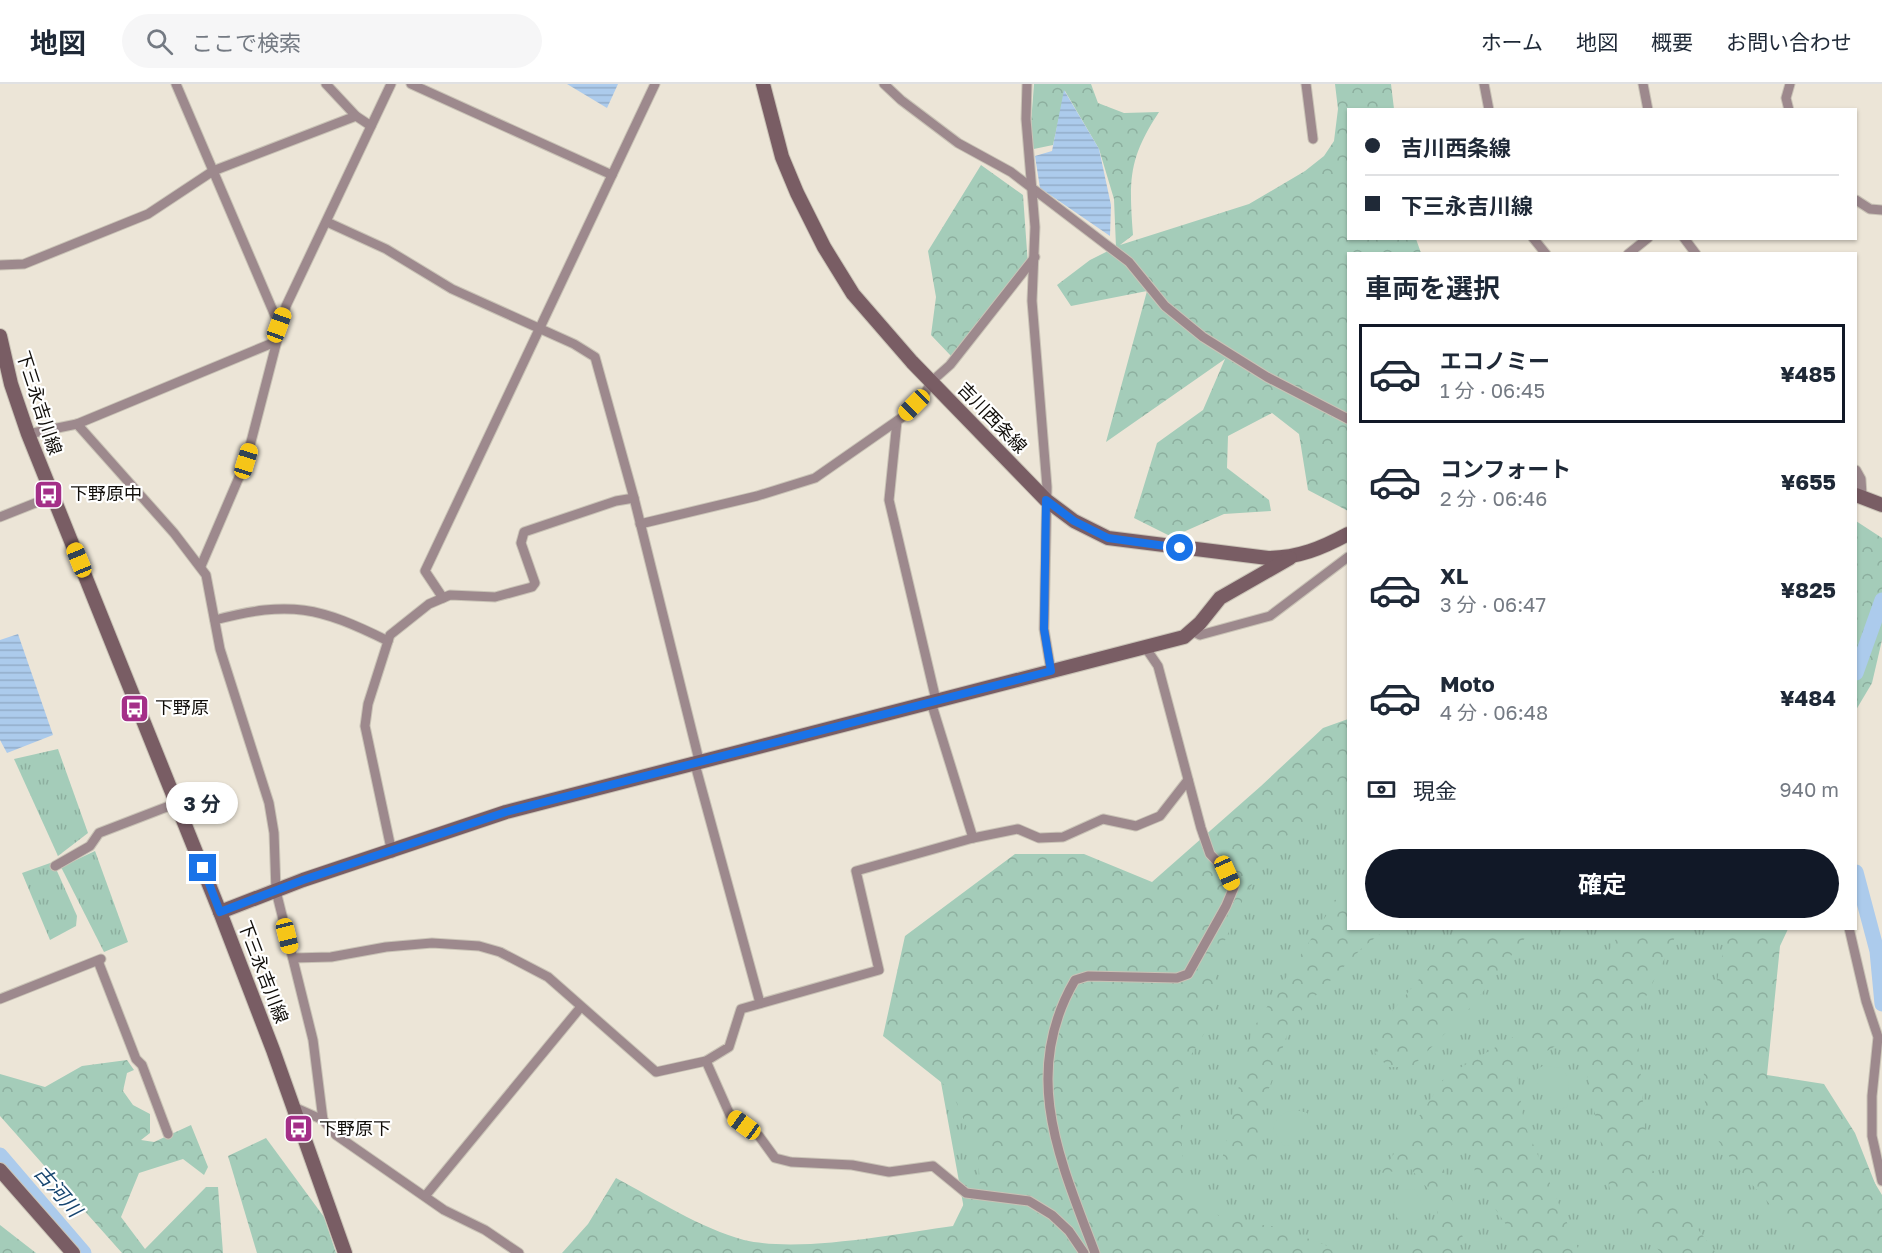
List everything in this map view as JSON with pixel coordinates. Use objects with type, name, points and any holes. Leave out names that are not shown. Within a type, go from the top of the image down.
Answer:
[{"type":"main road","name":"吉川西条線","points":[[763,84],[782,157],[824,247],[869,316],[1046,500],[1074,521],[1108,538],[1268,558],[1290,558],[1326,546],[1347,535]]},
{"type":"main road","name":"下三永吉川線","points":[[0,336],[11,384],[28,434],[220,912],[294,1107],[345,1253]]},
{"type":"main road","points":[[1859,495],[1882,505]]},
{"type":"main road","points":[[220,912],[506,812],[1184,637],[1192,632],[1220,598],[1290,558]]},
{"type":"main road","points":[[0,1170],[74,1253]]},
{"type":"street","points":[[176,84],[279,325]]},
{"type":"street","points":[[326,84],[356,116],[371,126]]},
{"type":"street","points":[[201,566],[246,461],[257,427],[279,325],[391,84]]},
{"type":"street","points":[[411,84],[612,175]]},
{"type":"street","points":[[442,598],[425,571],[655,84]]},
{"type":"street","points":[[884,84],[901,100],[958,143],[1011,172],[1129,262],[1165,306],[1203,337],[1267,377],[1347,418]]},
{"type":"street","points":[[1027,84],[1026,119],[1033,189],[1035,256],[1032,301],[1047,487],[1044,629],[1051,671]]},
{"type":"street","points":[[1306,84],[1313,139]]},
{"type":"street","points":[[1484,84],[1488,108]]},
{"type":"street","points":[[1643,84],[1648,108]]},
{"type":"street","points":[[1788,108],[1786,98],[1790,84]]},
{"type":"street","points":[[0,265],[24,264],[148,214],[213,171],[356,116]]},
{"type":"street","points":[[1857,201],[1870,209],[1882,210]]},
{"type":"street","points":[[327,222],[386,249],[452,289],[540,328],[595,357],[634,498],[698,756],[697,762],[760,1003]]},
{"type":"street","points":[[1535,240],[1544,252]]},
{"type":"street","points":[[1630,252],[1646,240]]},
{"type":"street","points":[[640,524],[757,496],[814,478],[897,421],[924,395],[932,381],[950,365],[1035,256]]},
{"type":"street","points":[[28,434],[77,424],[275,342]]},
{"type":"street","points":[[897,421],[889,500],[934,701],[973,838]]},
{"type":"street","points":[[77,424],[201,566],[206,575],[220,649],[269,803],[274,833],[276,891],[313,1040],[323,1120]]},
{"type":"street","points":[[1857,472],[1862,479],[1859,495]]},
{"type":"street","points":[[0,517],[53,496]]},
{"type":"street","points":[[392,853],[365,726],[368,704],[390,635],[429,604],[450,595],[495,597],[532,586],[535,583],[521,543],[524,532],[616,501],[634,498]]},
{"type":"street","points":[[1192,632],[1200,635],[1270,616],[1347,558]]},
{"type":"street","points":[[215,620],[285,607],[340,617],[388,641]]},
{"type":"street","points":[[1095,1253],[1062,1157],[1049,1106],[1048,1047],[1052,1029],[1075,980],[1088,976],[1177,978],[1188,975],[1197,962],[1234,887],[1227,873],[1210,854],[1158,666],[1145,648]]},
{"type":"street","points":[[293,958],[331,957],[386,947],[432,943],[479,946],[500,952],[548,977],[580,1008],[656,1072],[706,1061],[729,1047],[741,1009],[879,970],[856,871],[973,838],[1018,829],[1039,838],[1063,837],[1103,819],[1137,826],[1160,816],[1188,780]]},
{"type":"street","points":[[55,866],[90,846],[99,832],[177,804]]},
{"type":"street","points":[[1849,930],[1866,1002],[1880,1037],[1872,1096],[1872,1136],[1882,1181]]},
{"type":"street","points":[[0,999],[100,960],[136,1059],[142,1065],[168,1134]]},
{"type":"street","points":[[426,1195],[580,1008]]},
{"type":"street","points":[[706,1061],[730,1115],[759,1136],[775,1158],[791,1162],[852,1165],[889,1172],[933,1166],[966,1192],[1029,1201],[1052,1215],[1069,1231],[1084,1253]]},
{"type":"street","points":[[294,1107],[323,1120],[336,1135],[426,1195],[444,1210],[485,1230],[519,1253]]},
{"type":"green space","points":[[1034,84],[1091,84],[1098,103],[1124,113],[1159,112],[1141,143],[1133,170],[1131,199],[1133,235],[1120,245],[1249,204],[1305,171],[1324,156],[1334,141],[1338,109],[1335,84],[1391,84],[1394,108],[1347,108],[1347,240],[1416,240],[1421,252],[1347,252],[1347,510],[1308,490],[1299,434],[1272,413],[1228,436],[1227,468],[1269,500],[1271,511],[1224,514],[1172,537],[1134,518],[1157,443],[1203,410],[1225,359],[1106,442],[1147,291],[1071,306],[1057,285],[1090,260],[1116,247],[1114,199],[1099,149],[1065,91],[1053,145],[1029,150]]},
{"type":"green space","points":[[981,165],[1023,195],[1028,265],[951,356],[931,335],[936,297],[928,251]]},
{"type":"green space","points":[[1857,522],[1882,538],[1882,640],[1872,683],[1857,708]]},
{"type":"green space","points":[[1347,719],[1347,794],[1329,798],[1278,844],[1244,897],[1216,961],[1215,1016],[1178,1076],[1184,1184],[1222,1219],[1278,1227],[1346,1253],[562,1253],[588,1224],[616,1178],[679,1213],[744,1240],[792,1244],[819,1243],[953,1226],[973,1185],[992,1197],[980,1188],[978,1153],[951,1090],[883,1036],[905,936],[1015,854],[1084,854],[1152,882],[1323,728]]},
{"type":"green space","points":[[1347,722],[1347,930],[1755,930],[1754,1074],[1823,1097],[1882,1195],[1882,1253],[972,1253],[930,1022],[1185,899]]},
{"type":"green space","points":[[58,749],[88,833],[58,856],[14,759]]},
{"type":"green space","points":[[95,851],[128,942],[104,952],[61,867]]},
{"type":"green space","points":[[53,862],[77,916],[76,926],[50,940],[22,873]]},
{"type":"green space","points":[[1347,890],[1347,930],[1385,930],[1361,949],[1292,1020],[1260,1115],[1256,1166],[1220,1168],[1252,1030],[1337,899]]},
{"type":"green space","points":[[1460,930],[1531,930],[1471,1007],[1412,1067],[1388,1067],[1375,1053],[1389,1015]]},
{"type":"green space","points":[[1621,930],[1679,930],[1636,1017],[1648,1164],[1716,1253],[1661,1253],[1610,1190],[1584,1058],[1559,1044],[1516,1069],[1524,1123],[1580,1253],[1525,1253],[1476,1180],[1470,1136],[1439,1152],[1463,1238],[1454,1253],[1396,1253],[1415,1245],[1439,1225],[1435,1197],[1411,1169],[1381,1173],[1446,1076],[1539,1022],[1601,964]]},
{"type":"green space","points":[[1728,930],[1788,930],[1780,946],[1767,1075],[1824,1084],[1855,1133],[1882,1201],[1882,1253],[1815,1253],[1758,1192],[1719,1141],[1711,1127],[1704,1083],[1705,1056],[1713,1001]]},
{"type":"green space","points":[[127,1060],[134,1070],[127,1073],[123,1091],[133,1105],[150,1114],[150,1133],[141,1140],[154,1142],[191,1125],[208,1167],[204,1175],[183,1159],[139,1173],[121,1217],[145,1249],[206,1187],[218,1187],[223,1253],[122,1253],[0,1116],[0,1074],[45,1087],[82,1066]]},
{"type":"green space","points":[[1543,1066],[1563,1068],[1569,1087],[1567,1107],[1560,1109],[1537,1083],[1537,1069]]},
{"type":"green space","points":[[1297,1110],[1307,1113],[1311,1123],[1309,1133],[1290,1146],[1283,1145],[1273,1129],[1276,1120],[1281,1115]]},
{"type":"green space","points":[[266,1138],[324,1217],[336,1253],[257,1253],[228,1156]]},
{"type":"green space","points":[[1414,1189],[1425,1209],[1423,1217],[1406,1225],[1397,1218],[1391,1207],[1404,1190]]},
{"type":"green space","points":[[0,1225],[36,1253],[0,1253]]},
{"type":"water","points":[[567,84],[618,84],[607,108]]},
{"type":"water","points":[[1064,90],[1099,149],[1111,205],[1110,236],[1040,188],[1035,156],[1052,151]]},
{"type":"water","points":[[18,634],[53,735],[7,753],[0,740],[0,640]]},
{"type":"waterway","points":[[1857,670],[1882,600]]},
{"type":"waterway","points":[[1857,876],[1877,951],[1882,1004]]},
{"type":"waterway","name":"古河川","points":[[0,1155],[84,1253]]},
{"type":"place","name":"下野原中","points":[[49,494]]},
{"type":"place","name":"下野原","points":[[134,708]]},
{"type":"place","name":"下野原下","points":[[298,1129]]},
{"type":"route","points":[[203,868],[220,912],[303,880],[392,853],[506,812],[1051,671],[1044,629],[1046,500],[1074,521],[1108,538],[1180,548]]}]
